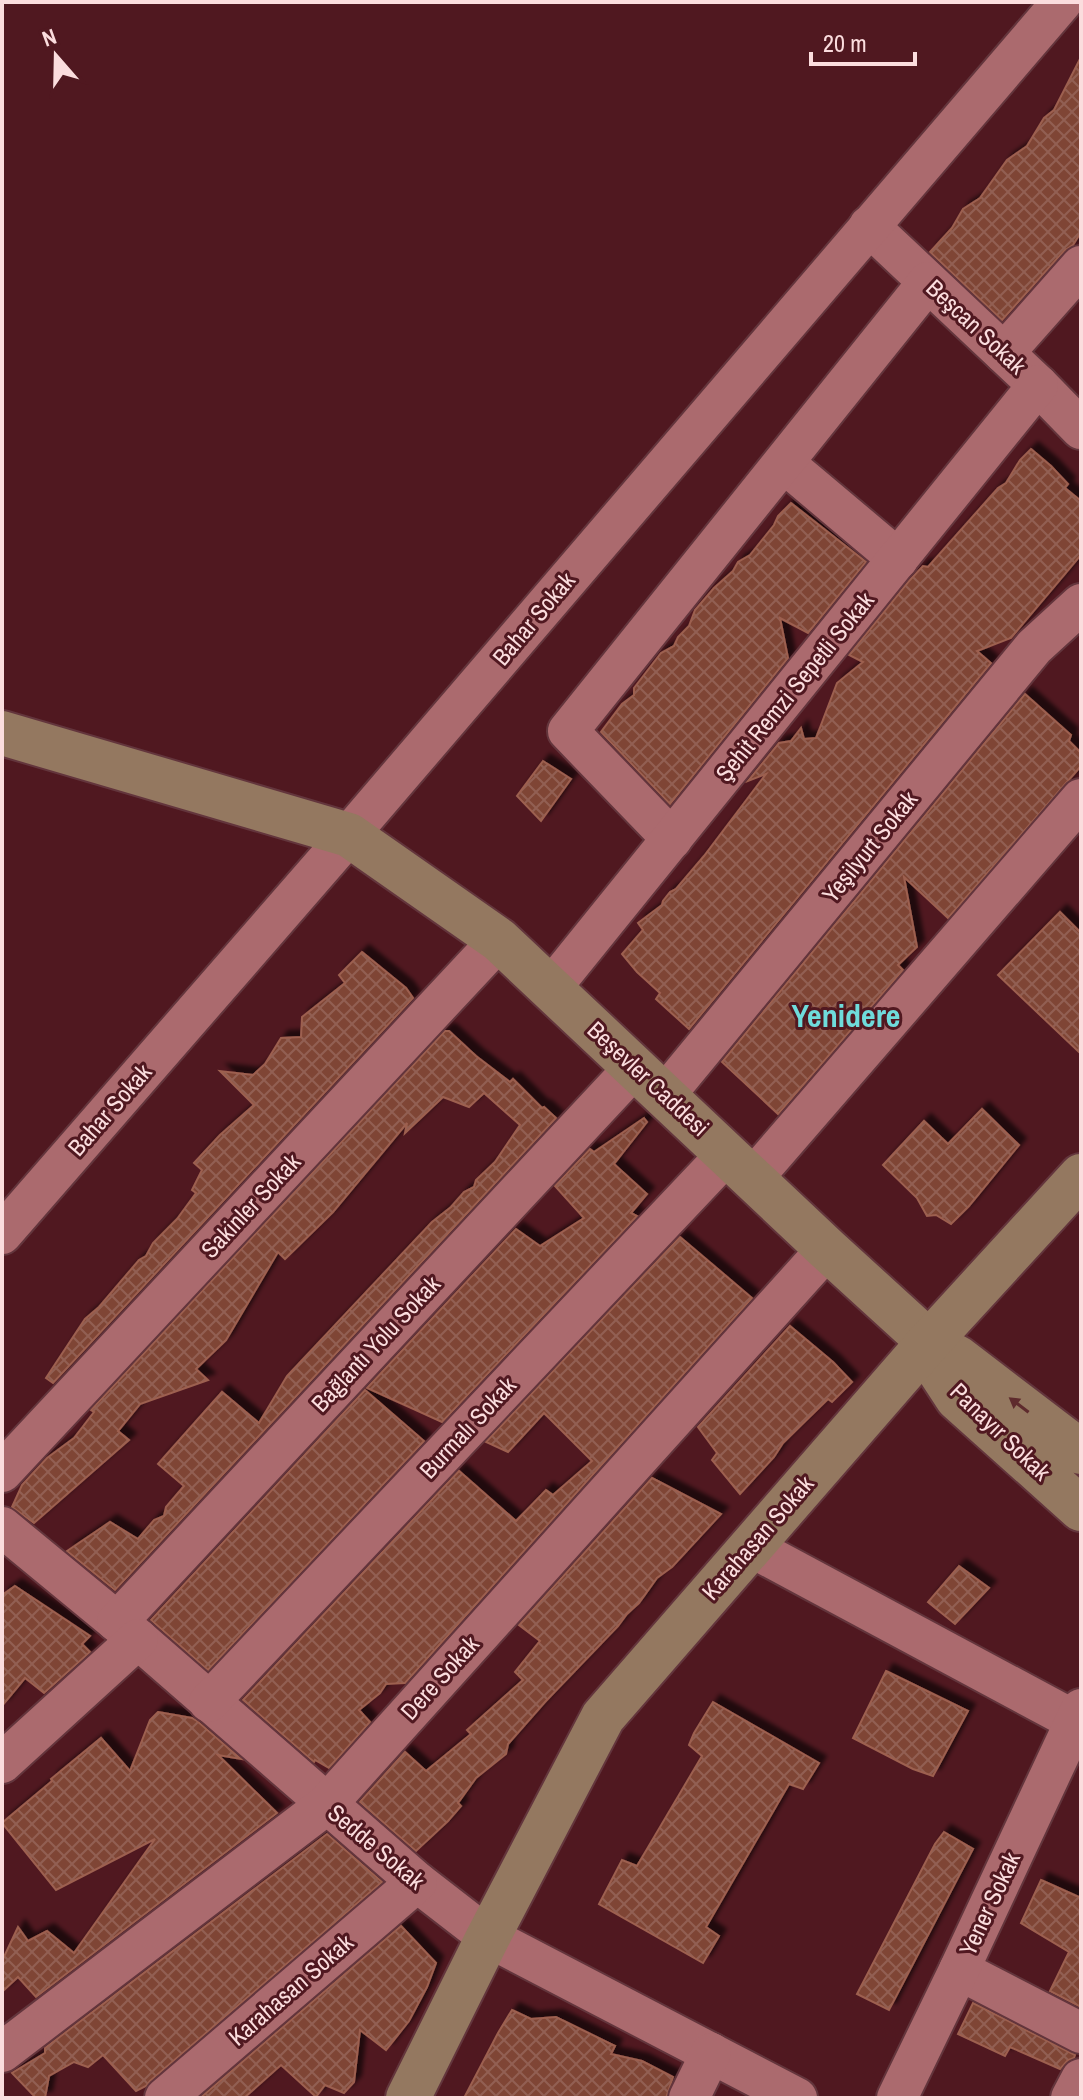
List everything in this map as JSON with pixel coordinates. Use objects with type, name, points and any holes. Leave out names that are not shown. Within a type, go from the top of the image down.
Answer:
[{"type":"street","name":"Bahar Sokak","points":[[2,1234],[349,835],[1062,2]]},
{"type":"street","name":"Beşcan Sokak","points":[[869,226],[1081,429]]},
{"type":"street","points":[[1004,353],[1081,266]]},
{"type":"street","points":[[672,839],[568,731],[928,282]]},
{"type":"street","name":"Şehit Remzi Sepetli Sokak","points":[[551,988],[1038,385]]},
{"type":"street","points":[[784,463],[898,559]]},
{"type":"street","name":"Yeşilyurt Sokak","points":[[650,1081],[1034,647],[1081,604]]},
{"type":"street","name":"Beşevler Caddesi","points":[[2,733],[349,835],[499,940],[929,1342]]},
{"type":"street","name":"Burmalı Sokak","points":[[209,1702],[740,1166],[1081,799]]},
{"type":"street","name":"Sakinler Sokak","points":[[2,1472],[499,940]]},
{"type":"street","name":"Bağlantı Yolu Sokak","points":[[2,1763],[650,1081]]},
{"type":"street","name":"Karahasan Sokak","points":[[408,2098],[603,1717],[929,1342],[1081,1176]]},
{"type":"street","name":"Dere Sokak","points":[[2,2052],[326,1805],[827,1249]]},
{"type":"street","name":"Panayır Sokak","points":[[929,1342],[958,1358],[1081,1452]]},
{"type":"street","name":"Panayır Sokak","points":[[929,1342],[940,1372],[957,1398],[1081,1509]]},
{"type":"street","name":"Sedde Sokak","points":[[6,1538],[127,1631],[326,1805],[488,1937],[797,2098]]},
{"type":"street","points":[[751,1547],[1078,1715]]},
{"type":"street","name":"Yener Sokak","points":[[897,2098],[1078,1715]]},
{"type":"street","name":"Karahasan Sokak","points":[[165,2098],[417,1882]]},
{"type":"street","points":[[959,1970],[1081,2033]]},
{"type":"street","points":[[689,2098],[711,2053]]},
{"type":"street","points":[[1071,2098],[1081,2079]]},
{"type":"building","points":[[1081,57],[1081,232],[1073,245],[1064,251],[1002,320],[930,252],[952,228],[963,209],[980,198],[1007,160],[1027,146],[1044,118],[1054,110]]},
{"type":"building","points":[[1031,449],[1051,466],[1068,484],[1065,488],[1081,501],[1081,555],[1011,638],[977,651],[991,663],[689,1029],[656,999],[660,993],[622,954],[643,930],[638,923],[662,905],[704,856],[766,774],[748,781],[779,743],[791,741],[801,728],[804,739],[816,738],[837,683],[863,662],[849,655],[909,581],[923,566],[928,567],[998,488],[1006,483]]},
{"type":"building","points":[[791,503],[866,562],[808,633],[780,618],[788,658],[670,804],[601,732],[622,704],[634,695],[634,688],[661,653],[674,646],[689,626],[695,610],[738,562],[750,555]]},
{"type":"building","points":[[1025,694],[1071,735],[1069,741],[1081,753],[1081,766],[948,918],[904,877],[917,947],[898,965],[903,970],[778,1114],[722,1062]]},
{"type":"building","points":[[543,761],[571,779],[541,821],[517,796]]},
{"type":"building","points":[[1060,912],[1081,933],[1081,1054],[998,975]]},
{"type":"building","points":[[362,952],[406,988],[413,998],[53,1383],[46,1378],[85,1319],[146,1256],[153,1243],[177,1219],[196,1193],[192,1190],[202,1170],[194,1163],[254,1105],[220,1071],[253,1075],[265,1064],[281,1038],[301,1037],[302,1017],[345,983],[339,975]]},
{"type":"building","points":[[445,1031],[449,1031],[510,1082],[513,1079],[556,1118],[115,1590],[67,1551],[110,1522],[138,1539],[154,1520],[164,1516],[166,1507],[184,1486],[158,1464],[222,1392],[259,1423],[287,1376],[432,1222],[464,1192],[474,1187],[476,1180],[495,1162],[520,1125],[484,1093],[469,1107],[443,1097],[405,1133],[407,1123],[333,1212],[285,1259],[278,1252],[226,1340],[196,1369],[208,1380],[140,1404],[118,1431],[129,1440],[34,1523],[12,1507],[22,1485],[47,1458],[74,1438],[94,1412],[91,1410]]},
{"type":"building","points":[[982,1109],[1019,1145],[951,1224],[936,1215],[927,1216],[917,1198],[883,1165],[924,1121],[948,1144]]},
{"type":"building","points":[[644,1118],[647,1122],[614,1164],[647,1194],[631,1213],[637,1216],[442,1422],[367,1388],[516,1229],[540,1246],[584,1218],[555,1186],[590,1149],[594,1152]]},
{"type":"building","points":[[680,1237],[752,1298],[405,1683],[386,1684],[359,1710],[370,1722],[329,1768],[314,1762],[243,1700],[459,1471],[516,1521],[546,1490],[553,1495],[592,1461],[544,1413],[508,1452],[486,1442]]},
{"type":"building","points":[[790,1326],[852,1382],[832,1402],[828,1399],[783,1443],[740,1494],[712,1460],[717,1453],[698,1427]]},
{"type":"building","points":[[365,1390],[424,1441],[208,1670],[151,1620]]},
{"type":"building","points":[[652,1478],[721,1514],[672,1567],[657,1578],[639,1603],[508,1744],[506,1754],[476,1778],[458,1803],[461,1806],[448,1821],[416,1851],[360,1802],[405,1752],[426,1771],[471,1734],[467,1730],[523,1680],[515,1672],[540,1641],[519,1625]]},
{"type":"building","points":[[959,1566],[989,1588],[955,1624],[928,1602]]},
{"type":"building","points":[[15,1586],[90,1636],[82,1644],[90,1652],[44,1693],[25,1678],[2,1706],[2,1595]]},
{"type":"building","points":[[886,1671],[968,1711],[933,1776],[853,1738]]},
{"type":"building","points":[[713,1702],[819,1763],[803,1789],[789,1784],[706,1927],[719,1936],[703,1963],[599,1904],[622,1860],[637,1866],[702,1756],[689,1745]]},
{"type":"building","points":[[158,1712],[197,1721],[241,1759],[218,1755],[277,1813],[36,1997],[18,1977],[2,1992],[2,1961],[18,1927],[28,1941],[47,1931],[74,1953],[155,1839],[56,1890],[2,1823],[101,1738],[130,1771],[150,1720]]},
{"type":"building","points":[[944,1832],[973,1849],[889,2010],[857,1994]]},
{"type":"building","points":[[327,1834],[382,1882],[146,2086],[136,2091],[103,2055],[88,2067],[74,2062],[49,2076],[45,2098],[36,2098],[12,2073],[45,2053],[45,2048]]},
{"type":"building","points":[[1041,1880],[1081,1898],[1081,2007],[1050,1991],[1069,1952],[1021,1923]]},
{"type":"building","points":[[401,1926],[436,1963],[409,2021],[386,2050],[360,2030],[354,2082],[344,2093],[325,2085],[316,2097],[281,2065],[244,2098],[200,2098]]},
{"type":"building","points":[[973,2003],[1075,2055],[1074,2058],[1060,2069],[1010,2047],[1005,2056],[958,2034]]},
{"type":"building","points":[[512,2010],[531,2019],[556,2017],[615,2046],[611,2054],[642,2061],[673,2077],[666,2098],[464,2098]]},
{"type":"district","name":"Yenidere","points":[[846,1016]]}]
